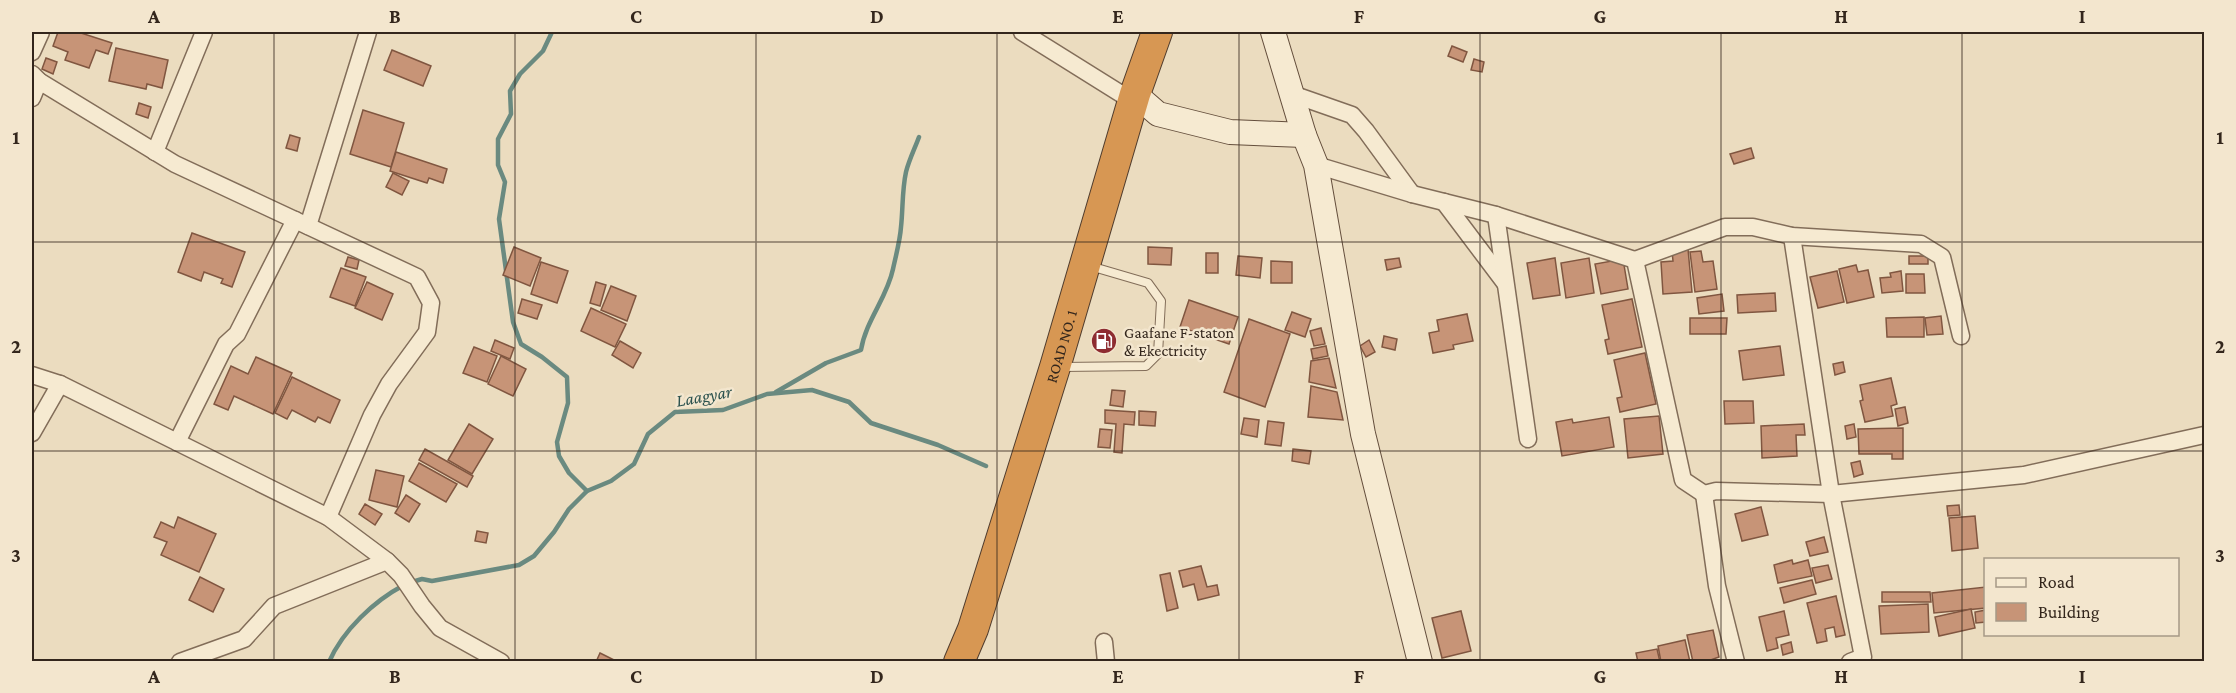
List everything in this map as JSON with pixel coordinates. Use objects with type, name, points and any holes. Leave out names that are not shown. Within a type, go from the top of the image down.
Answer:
[{"type":"highway","name":"ROAD NO. 1","points":[[959,662],[973,629],[1157,32]]},
{"type":"main road","points":[[1273,32],[1304,135],[1316,165],[1363,434],[1420,662]]},
{"type":"main road","points":[[1135,98],[1158,114],[1220,130],[1304,135]]},
{"type":"street","points":[[32,52],[41,32]]},
{"type":"street","points":[[155,152],[204,32]]},
{"type":"street","points":[[177,442],[226,344],[237,334],[301,223],[368,32]]},
{"type":"street","points":[[1022,32],[1135,98]]},
{"type":"street","points":[[32,98],[35,77],[175,164],[417,277],[431,303],[427,332],[389,384],[372,415],[328,517]]},
{"type":"street","points":[[1292,94],[1352,115],[1412,194]]},
{"type":"street","points":[[1316,165],[1412,194],[1496,215],[1635,260],[1725,227],[1753,227],[1792,236],[1921,244],[1942,257],[1961,336]]},
{"type":"street","points":[[1444,202],[1506,284]]},
{"type":"street","points":[[1496,215],[1528,439]]},
{"type":"street","points":[[1792,236],[1832,494],[1863,657],[1850,662]]},
{"type":"street","points":[[1635,260],[1683,480],[1704,494],[1716,491],[1832,494],[2024,475],[2205,435]]},
{"type":"street","points":[[32,375],[60,384],[328,517],[387,561],[401,575],[440,628],[501,662]]},
{"type":"street","points":[[32,433],[60,384]]},
{"type":"street","points":[[1704,494],[1717,586],[1736,662]]},
{"type":"street","points":[[180,662],[244,639],[274,606],[387,561]]},
{"type":"street","points":[[1104,642],[1106,662]]},
{"type":"lane","points":[[1055,367],[1146,366],[1158,354],[1161,301],[1148,283],[1086,265]]},
{"type":"building","points":[[58,32],[78,32],[112,43],[108,54],[96,50],[89,68],[65,60],[68,52],[53,46]]},
{"type":"building","points":[[1452,46],[1467,52],[1463,62],[1448,56]]},
{"type":"building","points":[[116,48],[168,60],[162,88],[147,84],[146,89],[109,81]]},
{"type":"building","points":[[392,50],[431,66],[423,86],[384,70]]},
{"type":"building","points":[[46,58],[57,62],[53,74],[42,69]]},
{"type":"building","points":[[1474,59],[1484,62],[1482,72],[1471,70]]},
{"type":"building","points":[[139,103],[151,107],[148,118],[136,114]]},
{"type":"building","points":[[363,110],[404,123],[391,167],[350,154]]},
{"type":"building","points":[[290,135],[300,138],[297,151],[286,148]]},
{"type":"building","points":[[1751,148],[1754,158],[1734,164],[1730,154]]},
{"type":"building","points":[[396,152],[447,169],[443,183],[429,178],[427,183],[390,171]]},
{"type":"building","points":[[393,173],[409,181],[402,195],[386,187]]},
{"type":"building","points":[[192,233],[245,252],[232,287],[221,283],[223,279],[204,272],[201,281],[178,272]]},
{"type":"building","points":[[514,247],[541,258],[530,286],[503,275]]},
{"type":"building","points":[[1148,247],[1172,248],[1171,265],[1148,264]]},
{"type":"building","points":[[1688,249],[1692,292],[1663,294],[1661,262],[1673,261],[1672,251]]},
{"type":"building","points":[[1701,251],[1703,262],[1713,261],[1717,289],[1695,292],[1690,252]]},
{"type":"building","points":[[1206,253],[1218,253],[1218,273],[1206,273]]},
{"type":"building","points":[[1238,256],[1262,258],[1260,278],[1236,275]]},
{"type":"building","points":[[1909,256],[1928,256],[1928,264],[1909,264]]},
{"type":"building","points":[[348,257],[359,260],[357,269],[345,266]]},
{"type":"building","points":[[1399,258],[1401,267],[1387,270],[1385,260]]},
{"type":"building","points":[[1555,258],[1560,295],[1533,299],[1527,263]]},
{"type":"building","points":[[1589,258],[1594,293],[1566,298],[1561,263]]},
{"type":"building","points":[[1623,259],[1628,289],[1601,294],[1595,264]]},
{"type":"building","points":[[1271,261],[1292,262],[1292,283],[1271,283]]},
{"type":"building","points":[[541,262],[568,271],[557,303],[531,294]]},
{"type":"building","points":[[1856,265],[1858,272],[1868,270],[1874,297],[1847,303],[1839,269]]},
{"type":"building","points":[[341,268],[366,277],[355,306],[330,297]]},
{"type":"building","points":[[1837,271],[1844,302],[1818,308],[1810,277]]},
{"type":"building","points":[[1901,271],[1903,291],[1882,293],[1880,278],[1891,277],[1890,273]]},
{"type":"building","points":[[1906,274],[1924,274],[1925,293],[1906,293]]},
{"type":"building","points":[[367,282],[393,294],[382,320],[355,308]]},
{"type":"building","points":[[596,282],[606,285],[600,306],[590,303]]},
{"type":"building","points":[[611,286],[636,296],[627,321],[601,310]]},
{"type":"building","points":[[1775,293],[1776,311],[1738,313],[1737,295]]},
{"type":"building","points":[[1722,294],[1724,311],[1699,314],[1697,298]]},
{"type":"building","points":[[522,299],[542,305],[537,319],[518,313]]},
{"type":"building","points":[[1632,299],[1642,347],[1608,354],[1605,340],[1609,339],[1602,305]]},
{"type":"building","points":[[1189,300],[1238,317],[1229,344],[1180,327]]},
{"type":"building","points":[[591,308],[626,324],[615,347],[581,331]]},
{"type":"building","points":[[1292,312],[1311,319],[1305,337],[1285,330]]},
{"type":"building","points":[[1467,314],[1473,341],[1453,345],[1454,349],[1433,353],[1429,333],[1439,331],[1437,320]]},
{"type":"building","points":[[1941,316],[1943,334],[1927,335],[1925,318]]},
{"type":"building","points":[[1924,317],[1924,337],[1887,337],[1886,318]]},
{"type":"building","points":[[1690,318],[1727,318],[1726,334],[1690,334]]},
{"type":"building","points":[[1249,319],[1290,334],[1265,407],[1224,392]]},
{"type":"building","points":[[1321,328],[1325,344],[1314,346],[1310,331]]},
{"type":"building","points":[[1384,336],[1397,339],[1395,350],[1382,347]]},
{"type":"building","points":[[495,340],[514,348],[510,359],[491,351]]},
{"type":"building","points":[[1369,340],[1375,352],[1366,357],[1360,346]]},
{"type":"building","points":[[620,341],[641,353],[633,368],[612,355]]},
{"type":"building","points":[[1326,346],[1328,356],[1313,359],[1311,349]]},
{"type":"building","points":[[1780,346],[1784,375],[1743,380],[1739,351]]},
{"type":"building","points":[[474,347],[497,356],[487,382],[463,373]]},
{"type":"building","points":[[1645,353],[1656,404],[1620,412],[1617,398],[1622,397],[1614,360]]},
{"type":"building","points":[[501,356],[526,369],[513,396],[488,384]]},
{"type":"building","points":[[256,357],[292,373],[273,414],[234,396],[228,410],[214,404],[231,366],[248,374]]},
{"type":"building","points":[[1329,358],[1336,388],[1309,382],[1311,361]]},
{"type":"building","points":[[1843,362],[1845,372],[1835,375],[1833,364]]},
{"type":"building","points":[[292,377],[340,400],[330,423],[318,417],[315,422],[292,410],[287,419],[275,413]]},
{"type":"building","points":[[1891,378],[1897,404],[1891,406],[1893,416],[1865,422],[1860,401],[1863,400],[1860,385]]},
{"type":"building","points":[[1311,386],[1337,392],[1343,420],[1308,417]]},
{"type":"building","points":[[1112,390],[1125,391],[1123,407],[1110,405]]},
{"type":"building","points":[[1724,401],[1753,401],[1754,423],[1725,424]]},
{"type":"building","points":[[1905,407],[1908,423],[1898,426],[1895,409]]},
{"type":"building","points":[[1105,410],[1135,412],[1134,425],[1124,424],[1122,453],[1114,452],[1116,424],[1105,423]]},
{"type":"building","points":[[1139,411],[1156,412],[1155,426],[1139,425]]},
{"type":"building","points":[[1659,416],[1663,454],[1628,458],[1624,419]]},
{"type":"building","points":[[1609,417],[1614,447],[1562,456],[1556,422],[1572,419],[1573,423]]},
{"type":"building","points":[[1244,418],[1259,420],[1257,437],[1241,434]]},
{"type":"building","points":[[1268,421],[1284,423],[1281,446],[1265,444]]},
{"type":"building","points":[[469,424],[493,439],[472,474],[448,460]]},
{"type":"building","points":[[1804,424],[1805,435],[1796,435],[1797,456],[1762,458],[1761,426]]},
{"type":"building","points":[[1854,424],[1856,437],[1847,439],[1845,426]]},
{"type":"building","points":[[1903,428],[1903,459],[1892,459],[1892,454],[1859,454],[1858,429]]},
{"type":"building","points":[[1100,429],[1112,430],[1110,448],[1098,447]]},
{"type":"building","points":[[425,449],[473,476],[467,487],[419,460]]},
{"type":"building","points":[[1293,449],[1311,451],[1309,464],[1292,461]]},
{"type":"building","points":[[1860,461],[1863,474],[1854,477],[1851,463]]},
{"type":"building","points":[[419,463],[457,484],[446,502],[409,481]]},
{"type":"building","points":[[376,470],[404,476],[397,507],[369,500]]},
{"type":"building","points":[[406,495],[420,504],[409,522],[395,513]]},
{"type":"building","points":[[365,504],[382,514],[375,525],[359,514]]},
{"type":"building","points":[[1959,505],[1960,515],[1948,516],[1947,506]]},
{"type":"building","points":[[1761,507],[1768,535],[1742,541],[1735,514]]},
{"type":"building","points":[[1975,516],[1978,548],[1952,551],[1949,518]]},
{"type":"building","points":[[178,517],[216,534],[199,572],[161,555],[167,542],[154,537],[161,522],[174,528]]},
{"type":"building","points":[[477,531],[488,533],[486,543],[475,541]]},
{"type":"building","points":[[1824,537],[1828,552],[1810,556],[1806,542]]},
{"type":"building","points":[[1792,560],[1793,564],[1808,560],[1812,576],[1778,583],[1774,565]]},
{"type":"building","points":[[1828,565],[1832,579],[1816,583],[1812,568]]},
{"type":"building","points":[[1201,566],[1207,587],[1217,585],[1219,595],[1198,600],[1194,584],[1183,587],[1179,571]]},
{"type":"building","points":[[1170,573],[1178,608],[1167,611],[1160,575]]},
{"type":"building","points":[[200,577],[224,589],[213,612],[189,600]]},
{"type":"building","points":[[1812,580],[1816,594],[1784,603],[1780,588]]},
{"type":"building","points":[[1984,587],[1984,608],[1934,613],[1932,593]]},
{"type":"building","points":[[1882,592],[1930,592],[1931,602],[1882,602]]},
{"type":"building","points":[[1836,596],[1845,635],[1836,637],[1834,627],[1825,629],[1827,641],[1817,643],[1807,603]]},
{"type":"building","points":[[1928,604],[1929,632],[1881,634],[1879,606]]},
{"type":"building","points":[[1971,609],[1975,628],[1939,636],[1935,617]]},
{"type":"building","points":[[1984,610],[1984,622],[1976,623],[1975,612]]},
{"type":"building","points":[[1461,611],[1471,651],[1442,658],[1432,618]]},
{"type":"building","points":[[1784,611],[1789,635],[1776,638],[1778,648],[1767,651],[1759,617]]},
{"type":"building","points":[[1713,630],[1719,657],[1705,662],[1693,662],[1687,635]]},
{"type":"building","points":[[1685,640],[1690,662],[1661,662],[1658,646]]},
{"type":"building","points":[[1791,642],[1793,652],[1783,655],[1781,645]]},
{"type":"building","points":[[1657,649],[1660,662],[1638,662],[1636,653]]},
{"type":"building","points":[[600,653],[618,662],[596,662]]},
{"type":"waterway","points":[[552,32],[543,51],[520,74],[510,91],[511,114],[498,139],[498,165],[505,182],[499,219],[513,322],[521,344],[567,377],[568,403],[557,442],[559,456],[569,473],[587,491]]},
{"type":"waterway","points":[[776,392],[826,363],[861,350],[867,329],[886,290],[893,269],[898,248],[906,172],[919,137]]},
{"type":"waterway","name":"Laagyar","points":[[412,582],[422,579],[432,581],[519,565],[534,556],[569,509],[587,491],[611,481],[634,464],[648,434],[675,412],[723,410],[767,394],[812,390],[849,402],[871,423],[938,445],[986,466]]},
{"type":"waterway","name":"Laagyar","points":[[329,662],[342,639],[360,618],[382,599],[404,585]]},
{"type":"place","name":"Gaafane F-staton & Ekectricity","points":[[1104,341]]}]
